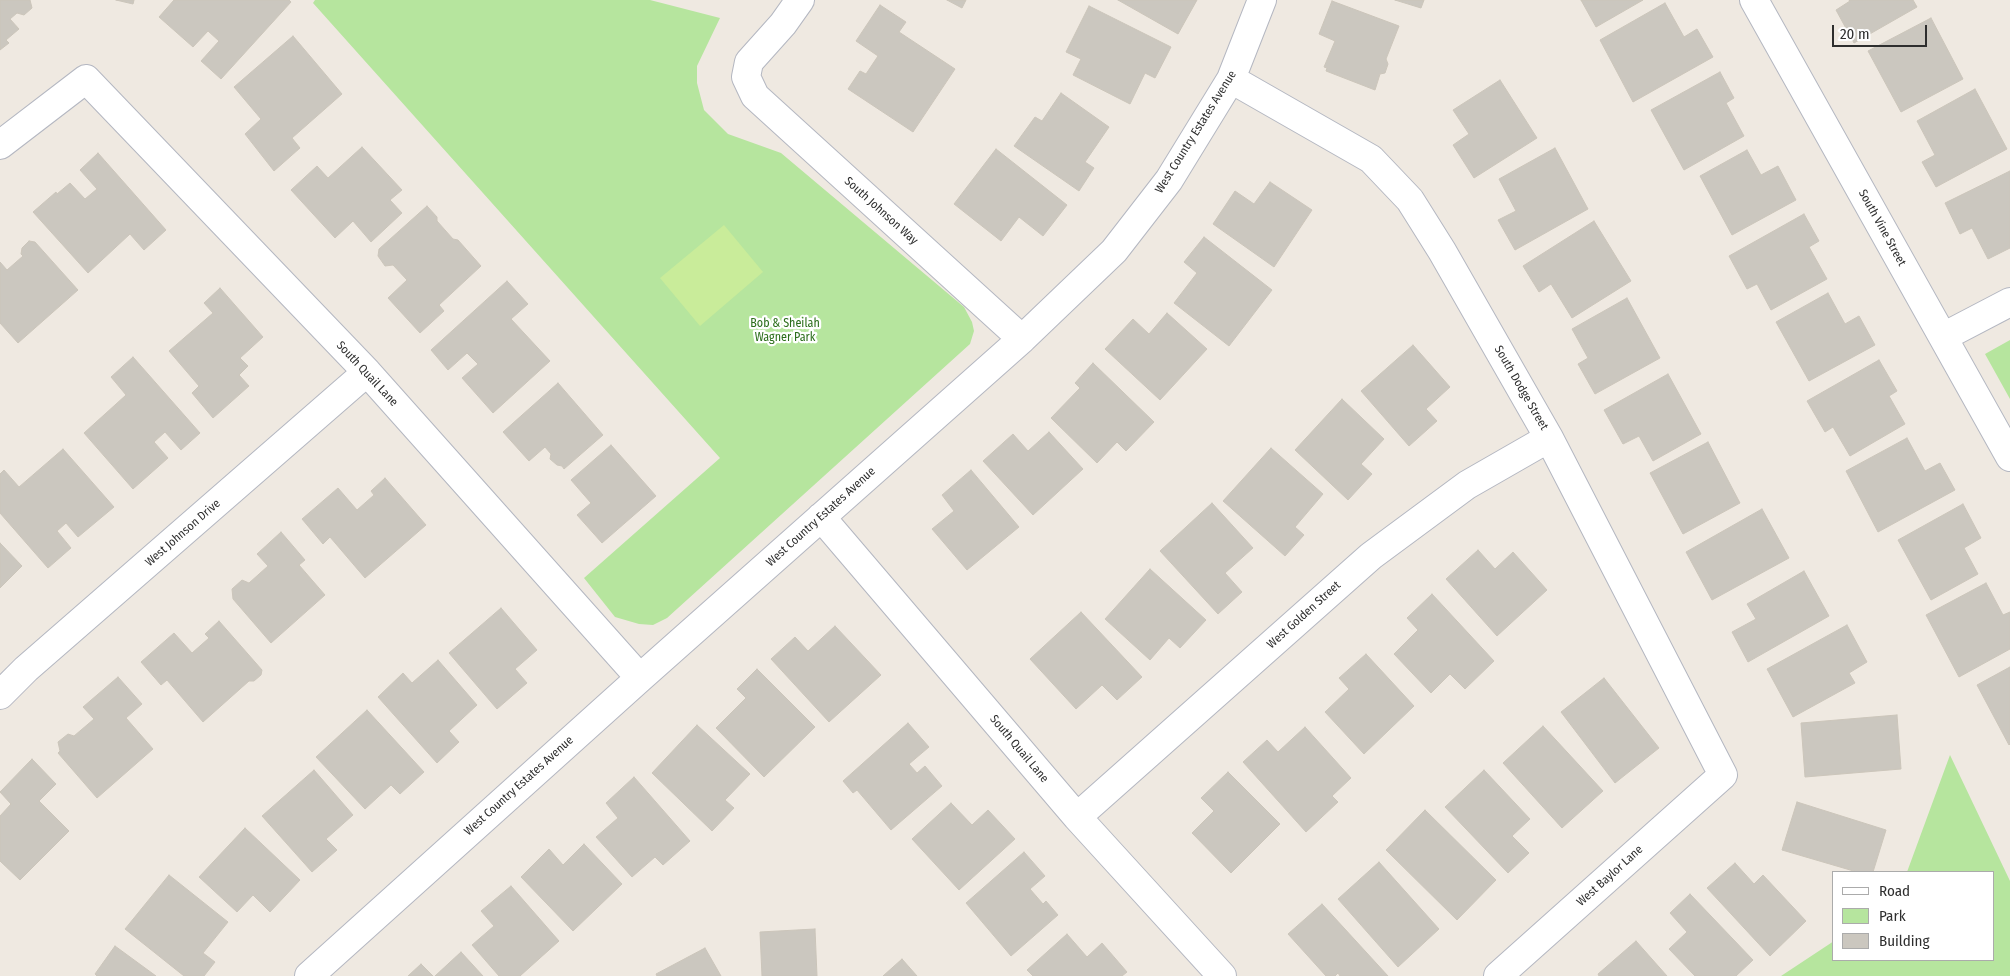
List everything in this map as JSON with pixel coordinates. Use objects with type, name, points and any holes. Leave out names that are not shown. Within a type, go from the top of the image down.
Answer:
[{"type":"street","name":"South Johnson Way","points":[[800,0],[783,24],[749,62],[746,77],[755,96],[1022,339]]},
{"type":"street","name":"West Country Estates Avenue","points":[[309,976],[640,678],[1022,339],[1114,251],[1169,180],[1231,79],[1262,0]]},
{"type":"street","name":"South Vine Street","points":[[1754,0],[2010,457]]},
{"type":"street","name":"South Quail Lane","points":[[0,145],[86,79],[367,372],[640,678]]},
{"type":"street","name":"South Dodge Street","points":[[1231,79],[1371,159],[1410,200],[1442,251],[1549,438],[1723,775]]},
{"type":"street","points":[[1943,337],[2010,302]]},
{"type":"street","name":"West Johnson Drive","points":[[0,695],[26,669],[367,372]]},
{"type":"street","name":"West Golden Street","points":[[1077,817],[1370,556],[1467,485],[1549,438]]},
{"type":"street","name":"South Quail Lane","points":[[821,517],[1077,817],[1222,976]]},
{"type":"street","name":"West Baylor Lane","points":[[1498,976],[1723,775]]},
{"type":"green space","name":"Bob & Sheilah Wagner Park","points":[[315,0],[650,0],[720,18],[697,66],[697,83],[704,110],[728,134],[781,153],[964,307],[972,322],[974,331],[970,344],[667,618],[653,625],[639,624],[615,617],[584,578],[720,458],[313,3]]},
{"type":"green space","points":[[724,225],[763,272],[700,326],[660,278]]},
{"type":"green space","points":[[2010,340],[2010,399],[1985,354]]},
{"type":"green space","points":[[1950,755],[2010,881],[2010,976],[1781,976],[1832,942],[1832,961],[1995,961],[1995,871],[1907,871]]},
{"type":"building","points":[[0,0],[30,0],[32,8],[24,15],[17,13],[10,19],[19,29],[6,40],[9,43],[0,50]]},
{"type":"building","points":[[116,0],[134,0],[133,4]]},
{"type":"building","points":[[174,0],[289,0],[291,2],[221,79],[201,61],[219,41],[208,31],[193,47],[159,17]]},
{"type":"building","points":[[947,0],[966,0],[962,8]]},
{"type":"building","points":[[1118,0],[1197,0],[1178,34]]},
{"type":"building","points":[[1395,0],[1424,0],[1421,8]]},
{"type":"building","points":[[1581,0],[1643,0],[1596,27]]},
{"type":"building","points":[[1849,0],[1913,0],[1917,7],[1854,43],[1836,10]]},
{"type":"building","points":[[1332,1],[1399,26],[1386,59],[1388,64],[1385,73],[1380,74],[1375,90],[1326,71],[1327,68],[1324,67],[1335,41],[1319,34]]},
{"type":"building","points":[[1665,3],[1684,37],[1697,29],[1713,57],[1633,102],[1600,40]]},
{"type":"building","points":[[880,5],[906,22],[899,32],[955,69],[913,132],[848,89],[860,71],[866,74],[878,56],[856,41]]},
{"type":"building","points":[[1089,6],[1171,47],[1155,78],[1145,73],[1130,104],[1073,75],[1081,59],[1066,52]]},
{"type":"building","points":[[1931,18],[1963,79],[1901,112],[1868,51]]},
{"type":"building","points":[[293,36],[342,94],[292,138],[300,148],[274,171],[245,134],[261,119],[234,87]]},
{"type":"building","points":[[1720,72],[1734,98],[1726,103],[1744,136],[1684,170],[1651,110]]},
{"type":"building","points":[[1500,80],[1537,138],[1474,178],[1453,145],[1469,134],[1453,110]]},
{"type":"building","points":[[1975,89],[2007,149],[1936,187],[1922,162],[1935,155],[1917,121]]},
{"type":"building","points":[[1061,93],[1109,127],[1085,162],[1094,168],[1079,191],[1014,146],[1035,117],[1042,121]]},
{"type":"building","points":[[362,147],[402,190],[390,200],[402,213],[371,242],[353,221],[335,238],[291,190],[317,166],[328,178]]},
{"type":"building","points":[[1555,148],[1588,209],[1515,250],[1498,220],[1516,211],[1499,179]]},
{"type":"building","points":[[996,149],[1067,205],[1043,236],[1019,217],[1001,241],[954,204]]},
{"type":"building","points":[[1747,150],[1761,175],[1778,166],[1796,200],[1732,235],[1700,176]]},
{"type":"building","points":[[98,153],[166,230],[144,250],[130,234],[88,273],[33,212],[56,192],[57,194],[70,183],[85,199],[97,189],[80,170]]},
{"type":"building","points":[[2010,171],[2010,248],[1988,259],[1972,228],[1960,234],[1945,203]]},
{"type":"building","points":[[1270,182],[1312,210],[1274,267],[1213,224],[1235,191],[1254,204]]},
{"type":"building","points":[[427,206],[453,239],[458,240],[481,266],[439,305],[444,311],[420,333],[388,298],[407,280],[393,265],[385,266],[378,256],[379,249]]},
{"type":"building","points":[[1804,214],[1819,241],[1809,247],[1827,279],[1771,310],[1757,284],[1747,289],[1729,256]]},
{"type":"building","points":[[1594,221],[1631,281],[1572,318],[1551,284],[1539,292],[1523,266]]},
{"type":"building","points":[[1204,237],[1272,290],[1229,346],[1174,303],[1197,273],[1184,262]]},
{"type":"building","points":[[29,241],[35,242],[78,290],[18,343],[0,323],[0,262],[7,270],[23,256],[21,254],[22,248]]},
{"type":"building","points":[[507,281],[528,304],[511,319],[550,361],[493,413],[462,378],[478,364],[467,353],[448,370],[431,350]]},
{"type":"building","points":[[220,288],[263,337],[240,358],[248,366],[239,375],[249,386],[213,418],[192,393],[199,386],[169,351],[213,313],[204,303]]},
{"type":"building","points":[[1828,293],[1845,324],[1859,316],[1875,345],[1809,381],[1776,322]]},
{"type":"building","points":[[1627,298],[1660,358],[1595,394],[1578,364],[1588,358],[1572,329]]},
{"type":"building","points":[[1167,313],[1207,349],[1160,400],[1105,349],[1133,319],[1149,334]]},
{"type":"building","points":[[1413,345],[1450,387],[1426,409],[1437,421],[1409,446],[1361,391]]},
{"type":"building","points":[[133,357],[200,433],[181,450],[165,432],[154,442],[168,458],[133,489],[84,433],[126,395],[111,377]]},
{"type":"building","points":[[1879,360],[1897,391],[1889,396],[1905,424],[1850,456],[1833,427],[1825,432],[1807,401]]},
{"type":"building","points":[[1093,363],[1154,422],[1126,451],[1117,442],[1097,463],[1051,418],[1080,388],[1075,383]]},
{"type":"building","points":[[1668,374],[1701,434],[1653,461],[1639,436],[1623,444],[1604,410]]},
{"type":"building","points":[[558,383],[603,435],[564,469],[550,459],[551,454],[545,447],[529,461],[503,432]]},
{"type":"building","points":[[1342,399],[1384,439],[1361,464],[1372,474],[1348,500],[1295,450]]},
{"type":"building","points":[[1049,432],[1083,469],[1033,515],[983,461],[1013,434],[1028,451]]},
{"type":"building","points":[[1907,438],[1925,471],[1940,463],[1955,490],[1878,532],[1846,471]]},
{"type":"building","points":[[1708,442],[1740,503],[1683,534],[1650,473]]},
{"type":"building","points":[[611,445],[656,496],[602,543],[577,515],[591,503],[571,480]]},
{"type":"building","points":[[1271,448],[1323,494],[1295,527],[1304,535],[1285,556],[1223,501]]},
{"type":"building","points":[[63,449],[114,507],[78,537],[66,523],[57,531],[71,548],[48,568],[0,513],[0,474],[4,470],[19,487]]},
{"type":"building","points":[[971,470],[1019,527],[967,570],[932,529],[954,511],[942,495]]},
{"type":"building","points":[[385,478],[426,525],[365,578],[330,537],[323,544],[302,519],[338,488],[357,510],[374,495],[371,491]]},
{"type":"building","points":[[1212,503],[1253,548],[1225,573],[1242,592],[1218,614],[1160,551]]},
{"type":"building","points":[[1963,504],[1981,538],[1964,548],[1978,574],[1931,600],[1898,540]]},
{"type":"building","points":[[1762,509],[1789,558],[1712,600],[1686,552]]},
{"type":"building","points":[[281,532],[305,560],[299,565],[325,595],[271,643],[233,599],[232,589],[242,580],[249,583],[268,566],[257,554]]},
{"type":"building","points":[[0,543],[22,566],[0,588]]},
{"type":"building","points":[[1478,550],[1495,569],[1513,552],[1547,590],[1497,636],[1446,579]]},
{"type":"building","points":[[1150,569],[1206,620],[1180,648],[1169,638],[1150,660],[1105,619]]},
{"type":"building","points":[[1804,571],[1829,616],[1748,662],[1732,632],[1756,619],[1747,604]]},
{"type":"building","points":[[1986,583],[2003,615],[2010,612],[2010,649],[1959,677],[1926,615]]},
{"type":"building","points":[[1432,594],[1494,661],[1465,689],[1450,674],[1431,693],[1394,654],[1418,630],[1407,618]]},
{"type":"building","points":[[501,608],[537,650],[515,669],[527,683],[497,709],[449,653]]},
{"type":"building","points":[[1081,612],[1142,677],[1117,700],[1102,685],[1076,709],[1030,659]]},
{"type":"building","points":[[219,621],[262,670],[261,675],[254,681],[249,681],[203,722],[167,680],[161,685],[141,662],[174,633],[192,653],[209,638],[205,634]]},
{"type":"building","points":[[1847,625],[1867,662],[1849,673],[1855,683],[1793,717],[1767,669]]},
{"type":"building","points":[[835,626],[881,675],[829,722],[771,659],[795,637],[808,651]]},
{"type":"building","points":[[1366,654],[1414,706],[1364,754],[1325,712],[1349,689],[1339,678]]},
{"type":"building","points":[[438,660],[477,705],[449,731],[459,742],[437,763],[378,697],[403,673],[412,683]]},
{"type":"building","points":[[2010,667],[2010,744],[2009,745],[1977,685]]},
{"type":"building","points":[[757,669],[815,727],[764,777],[716,728],[746,698],[737,689]]},
{"type":"building","points":[[118,677],[142,704],[126,718],[153,749],[97,798],[58,753],[60,751],[58,742],[68,734],[74,736],[94,719],[83,707]]},
{"type":"building","points":[[1604,678],[1659,748],[1615,783],[1561,712]]},
{"type":"building","points":[[367,710],[424,772],[400,794],[391,785],[365,809],[316,757]]},
{"type":"building","points":[[1897,715],[1901,769],[1805,777],[1801,723]]},
{"type":"building","points":[[908,723],[929,747],[909,764],[917,773],[925,766],[942,786],[891,830],[857,790],[853,793],[843,781]]},
{"type":"building","points":[[697,725],[750,774],[725,800],[734,808],[712,831],[652,773]]},
{"type":"building","points":[[1543,726],[1603,791],[1562,828],[1503,763]]},
{"type":"building","points":[[1305,727],[1351,778],[1332,796],[1338,802],[1306,832],[1243,762],[1267,740],[1278,752]]},
{"type":"building","points":[[32,759],[56,784],[39,801],[69,831],[20,880],[0,861],[0,816],[11,804],[0,792]]},
{"type":"building","points":[[314,770],[353,815],[326,839],[337,850],[312,872],[262,816]]},
{"type":"building","points":[[1484,770],[1530,819],[1512,836],[1529,853],[1508,873],[1445,807]]},
{"type":"building","points":[[1228,772],[1280,824],[1231,873],[1192,833],[1214,811],[1201,798]]},
{"type":"building","points":[[634,777],[690,841],[663,865],[655,857],[632,877],[596,837],[618,818],[606,803]]},
{"type":"building","points":[[1797,802],[1886,830],[1873,871],[1854,871],[1782,850]]},
{"type":"building","points":[[951,803],[972,825],[988,810],[1015,839],[959,890],[912,839]]},
{"type":"building","points":[[1425,810],[1496,880],[1457,920],[1386,850]]},
{"type":"building","points":[[245,828],[300,880],[270,912],[253,895],[237,912],[199,877]]},
{"type":"building","points":[[584,844],[622,884],[573,931],[521,877],[549,849],[563,865]]},
{"type":"building","points":[[1024,852],[1045,876],[1030,889],[1043,904],[1046,901],[1058,915],[1011,956],[966,903]]},
{"type":"building","points":[[1379,862],[1439,929],[1398,967],[1338,899]]},
{"type":"building","points":[[1735,863],[1754,884],[1763,875],[1806,921],[1770,956],[1707,888]]},
{"type":"building","points":[[169,875],[228,922],[203,953],[215,962],[204,976],[184,976],[125,929]]},
{"type":"building","points":[[511,886],[559,941],[520,976],[499,976],[472,945],[494,926],[481,911]]},
{"type":"building","points":[[1690,894],[1753,960],[1736,976],[1695,976],[1669,949],[1687,932],[1670,913]]},
{"type":"building","points":[[1322,904],[1388,976],[1340,976],[1338,973],[1335,976],[1326,976],[1288,934]]},
{"type":"building","points":[[815,929],[817,976],[762,976],[760,932]]},
{"type":"building","points":[[1067,934],[1087,957],[1102,943],[1127,972],[1122,976],[1033,976],[1027,970]]},
{"type":"building","points":[[1636,941],[1667,976],[1599,976],[1598,974]]},
{"type":"building","points":[[115,946],[156,976],[97,976],[95,974]]},
{"type":"building","points":[[705,948],[721,976],[657,976],[656,974]]},
{"type":"building","points":[[461,952],[483,976],[435,976]]},
{"type":"building","points":[[902,959],[917,976],[883,976]]},
{"type":"building","points":[[421,964],[433,976],[408,976]]}]
